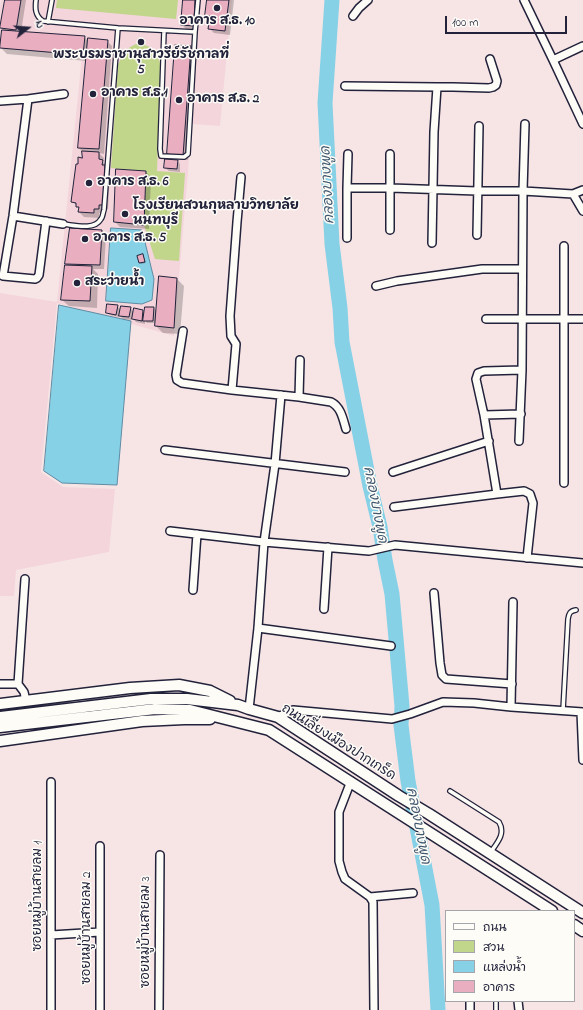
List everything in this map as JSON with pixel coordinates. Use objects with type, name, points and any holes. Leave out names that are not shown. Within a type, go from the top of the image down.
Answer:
[{"type":"main road","points":[[0,704],[130,688],[179,685],[210,691],[238,704]]},
{"type":"main road","name":"ถนนเลี่ยงเมืองปากเกร็ด","points":[[0,727],[36,718],[150,699],[187,699],[238,704],[278,717],[583,913]]},
{"type":"main road","name":"ถนนเลี่ยงเมืองปากเกร็ด","points":[[0,717],[36,718],[155,709],[190,710],[269,730],[351,781],[404,817],[550,910]]},
{"type":"main road","points":[[0,742],[142,721],[226,718]]},
{"type":"street","points":[[353,16],[368,0]]},
{"type":"street","points":[[524,0],[583,124]]},
{"type":"street","points":[[553,60],[583,46]]},
{"type":"street","points":[[345,86],[489,88],[496,85],[497,81],[490,59]]},
{"type":"street","points":[[432,243],[437,87]]},
{"type":"street","points":[[0,101],[64,94]]},
{"type":"street","points":[[28,99],[3,276],[37,278],[39,275],[46,221]]},
{"type":"street","points":[[519,441],[522,370],[522,269],[525,124]]},
{"type":"street","points":[[477,235],[479,126]]},
{"type":"street","points":[[347,238],[348,154]]},
{"type":"street","points":[[390,154],[390,230]]},
{"type":"street","points":[[232,390],[236,344],[231,336],[230,316],[241,177]]},
{"type":"street","points":[[347,188],[523,191],[573,194],[583,190]]},
{"type":"street","points":[[573,194],[583,211]]},
{"type":"street","points":[[12,216],[64,224]]},
{"type":"street","points":[[564,246],[564,482]]},
{"type":"street","points":[[376,286],[397,281],[482,269],[522,269]]},
{"type":"street","points":[[486,319],[583,319]]},
{"type":"street","points":[[182,331],[176,375],[177,380],[182,383],[331,402],[339,409],[346,429]]},
{"type":"street","points":[[299,397],[300,360]]},
{"type":"street","points":[[497,494],[489,441],[476,379],[478,374],[484,371],[522,370]]},
{"type":"street","points":[[250,709],[258,628],[264,542],[275,464],[281,395]]},
{"type":"street","points":[[484,415],[521,414]]},
{"type":"street","points":[[393,472],[489,441]]},
{"type":"street","points":[[165,450],[345,472]]},
{"type":"street","points":[[394,507],[524,491],[530,494],[533,502],[527,558]]},
{"type":"street","points":[[170,531],[264,542],[369,551],[394,545],[583,563]]},
{"type":"street","points":[[193,590],[197,534]]},
{"type":"street","points":[[324,609],[328,547]]},
{"type":"street","points":[[24,579],[18,684],[24,692],[26,701]]},
{"type":"street","points":[[434,593],[442,675],[446,679],[512,684]]},
{"type":"street","points":[[511,707],[513,602]]},
{"type":"street","points":[[258,628],[391,646]]},
{"type":"street","points":[[0,684],[18,684]]},
{"type":"street","points":[[278,717],[293,710],[392,719],[443,702],[474,703],[582,712],[583,760]]},
{"type":"street","points":[[351,781],[339,812],[339,861],[342,872],[346,878],[370,897],[373,902],[374,1010]]},
{"type":"street","name":"ซอยหมู่บ้านสายลม 1","points":[[51,782],[51,1010]]},
{"type":"street","name":"ซอยหมู่บ้านสายลม 2","points":[[100,846],[100,1010]]},
{"type":"street","name":"ซอยหมู่บ้านสายลม 3","points":[[158,1010],[160,855]]},
{"type":"street","points":[[370,897],[413,893]]},
{"type":"street","points":[[51,935],[100,932]]},
{"type":"lane","points":[[36,0],[35,7],[39,19],[43,21],[118,28],[195,32]]},
{"type":"lane","points":[[48,22],[52,0]]},
{"type":"lane","points":[[164,31],[161,156],[184,157],[188,154],[198,0]]},
{"type":"lane","points":[[64,224],[94,226],[102,219],[104,210],[118,28]]},
{"type":"lane","points":[[562,711],[568,619],[569,613],[576,610]]},
{"type":"lane","points":[[450,791],[499,822],[502,832],[499,841],[489,853]]},
{"type":"shaded area","name":"โรงเรียนสวนกุหลาบวิทยาลัย นนทบุรี","points":[[1,0],[232,0],[220,126],[192,124],[174,336],[57,303],[41,472],[63,487],[115,489],[109,552],[16,570],[14,596],[0,596],[0,293],[57,302],[82,56],[0,48]]},
{"type":"green space","points":[[57,0],[178,0],[176,19],[56,8]]},
{"type":"green space","points":[[136,44],[150,47],[158,56],[161,66],[157,171],[185,173],[179,261],[155,259],[144,225],[146,171],[111,168],[118,65],[125,52]]},
{"type":"water","points":[[111,228],[142,230],[154,279],[152,300],[142,304],[106,301]]},
{"type":"water","points":[[59,305],[131,321],[117,485],[62,483],[44,471]]},
{"type":"building","points":[[5,0],[21,0],[16,30],[0,28]]},
{"type":"building","points":[[183,0],[195,0],[194,26],[181,25]]},
{"type":"building","name":"อาคาร ส.ธ. 10","points":[[207,0],[229,0],[225,31],[208,29],[210,16],[205,16]]},
{"type":"building","points":[[2,30],[85,36],[83,55],[0,48]]},
{"type":"building","name":"อาคาร ส.ธ.1","points":[[88,38],[108,40],[99,149],[78,148]]},
{"type":"building","name":"อาคาร ส.ธ. 2","points":[[175,45],[191,46],[183,156],[167,154]]},
{"type":"building","name":"อาคาร ส.ธ. 6","points":[[82,151],[99,152],[99,159],[103,160],[102,165],[105,165],[103,205],[99,205],[99,209],[94,209],[94,213],[78,212],[79,207],[76,207],[76,203],[71,202],[76,164],[78,164],[78,157],[82,158]]},
{"type":"building","points":[[165,159],[178,160],[177,169],[164,168]]},
{"type":"building","points":[[116,169],[146,171],[144,225],[114,222]]},
{"type":"building","name":"อาคาร ส.ธ. 5","points":[[70,228],[102,230],[100,265],[65,264]]},
{"type":"building","points":[[143,254],[145,262],[139,263],[137,256]]},
{"type":"building","name":"สระว่ายน้ำ","points":[[65,265],[92,266],[90,301],[61,300]]},
{"type":"building","points":[[159,276],[177,278],[174,328],[155,326]]},
{"type":"building","points":[[107,304],[118,305],[116,315],[106,313]]},
{"type":"building","points":[[121,306],[131,307],[129,317],[119,316]]},
{"type":"building","points":[[145,307],[154,307],[153,321],[143,321]]},
{"type":"building","points":[[134,308],[143,310],[142,321],[132,319]]},
{"type":"waterway","name":"คลองบางพูด","points":[[332,0],[325,103],[332,244],[340,308],[342,342],[370,486],[380,527],[392,594],[402,706],[401,725],[408,781],[432,905],[438,1010]]},
{"type":"place","name":"อาคาร ส.ธ. 10","points":[[217,8]]},
{"type":"place","name":"พระบรมราชานุสาวรีย์รัชกาลที่ 5","points":[[141,42]]},
{"type":"place","name":"อาคาร ส.ธ.1","points":[[93,94]]},
{"type":"place","name":"อาคาร ส.ธ. 2","points":[[179,100]]},
{"type":"place","name":"อาคาร ส.ธ. 6","points":[[89,183]]},
{"type":"place","name":"โรงเรียนสวนกุหลาบวิทยาลัย นนทบุรี","points":[[125,214]]},
{"type":"place","name":"อาคาร ส.ธ. 5","points":[[85,239]]},
{"type":"place","name":"สระว่ายน้ำ","points":[[77,283]]}]
